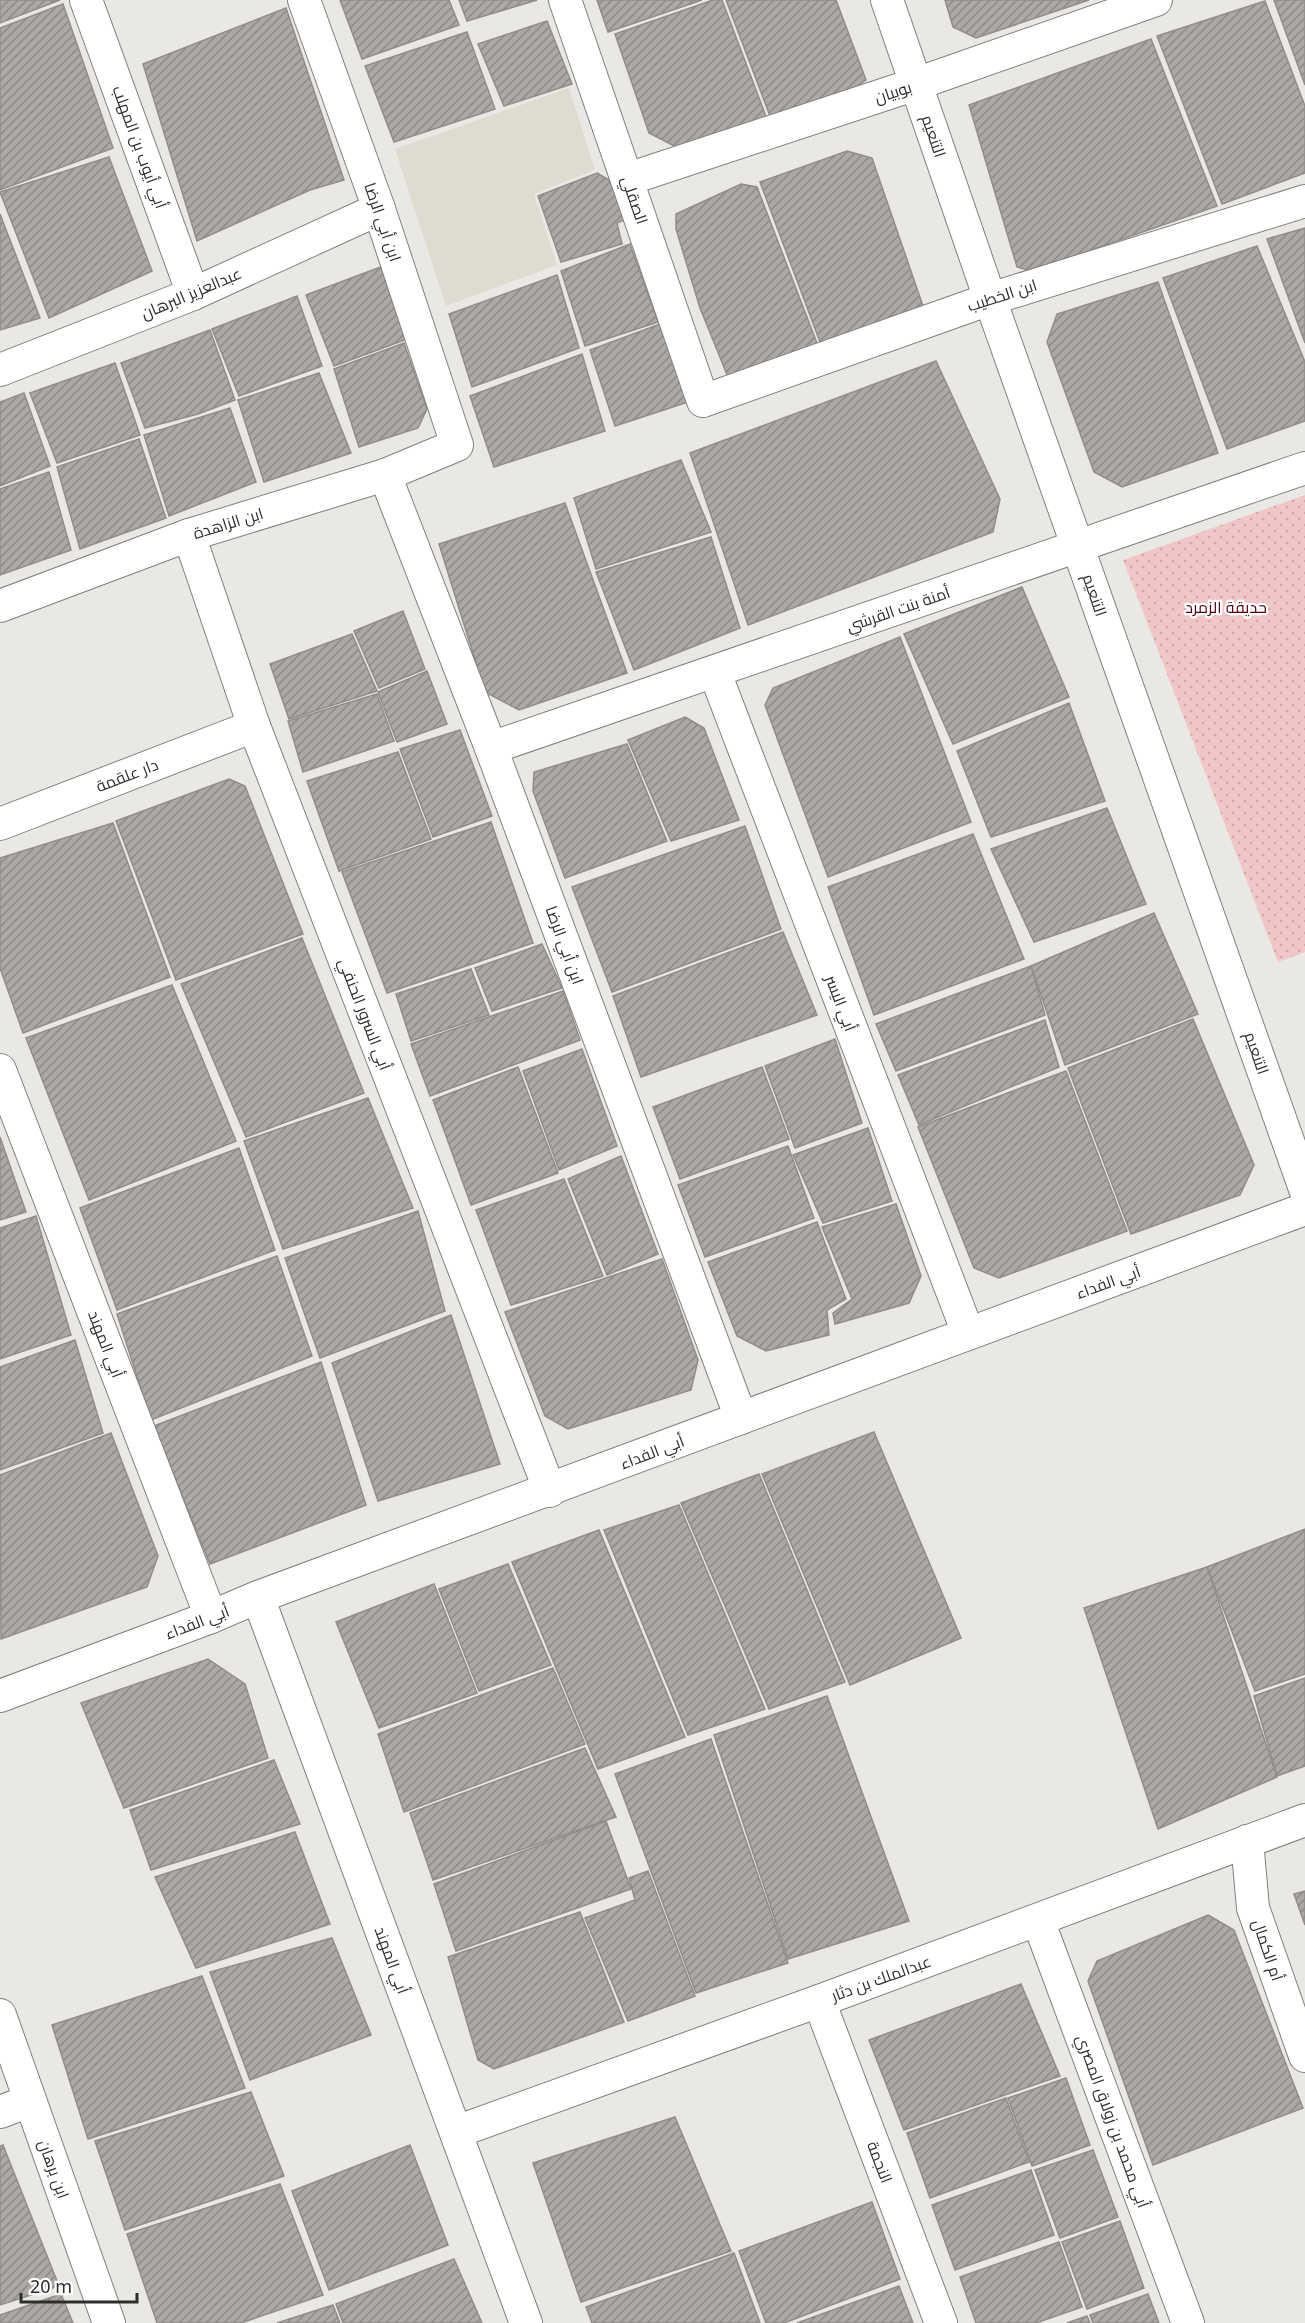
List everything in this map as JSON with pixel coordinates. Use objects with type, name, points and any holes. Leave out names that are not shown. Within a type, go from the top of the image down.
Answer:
[{"type":"street","name":"أبي أيوب بن المهلب","points":[[86,0],[193,294]]},
{"type":"street","name":"ابن أبي الرضا","points":[[304,0],[379,209],[458,446]]},
{"type":"street","name":"الصقلي","points":[[565,0],[703,401]]},
{"type":"street","name":"التنعيم","points":[[887,0],[990,299],[1305,1189]]},
{"type":"street","name":"بوبيان","points":[[628,179],[916,84],[1156,0]]},
{"type":"street","name":"ابن الخطيب","points":[[703,401],[990,299],[1305,201]]},
{"type":"street","name":"عبدالعزيز البرهان","points":[[0,370],[193,294],[379,209]]},
{"type":"street","name":"ابن الزاهدة","points":[[0,606],[189,535],[385,475],[458,446]]},
{"type":"street","name":"أمنة بنت القرشي","points":[[491,748],[715,673],[1305,468]]},
{"type":"street","name":"ابن أبي الرضا","points":[[385,475],[491,748],[741,1418]]},
{"type":"street","name":"أبي السرور الحنفي","points":[[189,535],[254,726],[550,1491]]},
{"type":"street","name":"أبي اليسر","points":[[715,673],[968,1333]]},
{"type":"street","name":"دار علقمة","points":[[0,824],[254,726]]},
{"type":"street","name":"أبي المهند","points":[[0,1070],[211,1617]]},
{"type":"street","name":"أبي الفداء","points":[[0,1696],[211,1617],[258,1597],[550,1491],[1305,1209]]},
{"type":"street","name":"أبي المهند","points":[[258,1597],[526,2323]]},
{"type":"street","name":"عبدالملك بن دثار","points":[[456,2132],[819,2001],[1305,1820]]},
{"type":"street","name":"أم الكمال","points":[[1247,1841],[1253,1908],[1305,2056]]},
{"type":"street","name":"أبي محمد بن زولاق المصري","points":[[1038,1920],[1188,2323]]},
{"type":"street","name":"النجمة","points":[[819,2001],[941,2323]]},
{"type":"street","name":"ابن برهان","points":[[0,2015],[109,2323]]},
{"type":"street","points":[[0,2112],[29,2101]]},
{"type":"shaded area","points":[[569,88],[595,170],[534,194],[557,265],[446,306],[395,149]]},
{"type":"green space","name":"حديقة الزمرد","points":[[1305,495],[1305,952],[1278,962],[1123,560]]},
{"type":"building","points":[[0,0],[60,0],[0,23]]},
{"type":"building","points":[[340,0],[449,0],[459,25],[362,59]]},
{"type":"building","points":[[459,0],[537,0],[467,21]]},
{"type":"building","points":[[597,0],[702,0],[608,32]]},
{"type":"building","points":[[713,0],[722,0],[767,119],[680,149],[649,133],[615,34]]},
{"type":"building","points":[[726,0],[836,0],[866,80],[856,87],[770,116]]},
{"type":"building","points":[[945,0],[1089,0],[976,38],[953,27]]},
{"type":"building","points":[[1274,0],[1305,0],[1305,85]]},
{"type":"building","points":[[1265,1],[1305,106],[1305,173],[1222,204],[1157,36]]},
{"type":"building","points":[[63,4],[113,148],[0,190],[0,28]]},
{"type":"building","points":[[286,8],[344,180],[310,190],[197,241],[143,64]]},
{"type":"building","points":[[547,21],[572,84],[504,106],[478,44]]},
{"type":"building","points":[[467,32],[495,109],[394,142],[365,66]]},
{"type":"building","points":[[1151,39],[1217,206],[1031,271],[1017,267],[969,105]]},
{"type":"building","points":[[847,151],[872,158],[923,306],[823,350],[760,182]]},
{"type":"building","points":[[109,157],[152,271],[49,318],[0,192]]},
{"type":"building","points":[[597,173],[619,186],[629,218],[617,223],[622,244],[561,262],[538,196]]},
{"type":"building","points":[[741,184],[757,187],[820,351],[730,382],[700,308],[676,229],[676,214]]},
{"type":"building","points":[[0,214],[40,318],[0,330]]},
{"type":"building","points":[[1305,228],[1305,343],[1267,239]]},
{"type":"building","points":[[630,244],[658,322],[585,346],[561,271]]},
{"type":"building","points":[[1257,246],[1305,362],[1305,421],[1227,449],[1163,278]]},
{"type":"building","points":[[386,265],[410,338],[334,366],[306,295]]},
{"type":"building","points":[[557,275],[579,348],[472,387],[449,314]]},
{"type":"building","points":[[1158,282],[1218,453],[1122,487],[1094,472],[1047,342],[1057,314]]},
{"type":"building","points":[[297,296],[322,366],[239,396],[212,329]]},
{"type":"building","points":[[660,324],[688,402],[615,426],[590,350]]},
{"type":"building","points":[[210,330],[235,400],[198,414],[145,428],[121,363]]},
{"type":"building","points":[[404,343],[427,409],[418,428],[359,447],[334,369]]},
{"type":"building","points":[[582,354],[605,431],[494,467],[470,396]]},
{"type":"building","points":[[936,361],[1000,499],[993,532],[748,625],[690,453]]},
{"type":"building","points":[[115,363],[140,435],[57,463],[30,393]]},
{"type":"building","points":[[319,373],[351,453],[264,482],[238,400]]},
{"type":"building","points":[[24,393],[50,466],[0,486],[0,402]]},
{"type":"building","points":[[230,408],[256,482],[169,516],[144,435]]},
{"type":"building","points":[[139,439],[166,518],[80,549],[57,467]]},
{"type":"building","points":[[681,460],[711,532],[596,569],[574,498]]},
{"type":"building","points":[[49,472],[71,550],[0,575],[0,489]]},
{"type":"building","points":[[565,503],[627,673],[519,710],[485,692],[439,544]]},
{"type":"building","points":[[711,537],[740,628],[634,670],[596,572]]},
{"type":"building","points":[[1022,587],[1069,697],[953,744],[904,634]]},
{"type":"building","points":[[403,611],[425,669],[379,688],[354,631]]},
{"type":"building","points":[[352,634],[377,691],[289,719],[270,664]]},
{"type":"building","points":[[900,637],[971,822],[828,877],[765,705],[773,688]]},
{"type":"building","points":[[427,671],[447,724],[397,742],[378,692]]},
{"type":"building","points":[[377,694],[394,741],[303,772],[288,721]]},
{"type":"building","points":[[1069,703],[1105,801],[991,837],[957,751]]},
{"type":"building","points":[[685,717],[704,728],[739,820],[671,841],[628,740]]},
{"type":"building","points":[[460,730],[492,816],[433,837],[400,749]]},
{"type":"building","points":[[627,744],[667,841],[565,878],[533,791],[534,772]]},
{"type":"building","points":[[398,752],[431,839],[339,871],[307,781]]},
{"type":"building","points":[[229,779],[245,786],[303,934],[176,980],[116,821]]},
{"type":"building","points":[[1107,808],[1146,904],[1034,942],[991,849]]},
{"type":"building","points":[[491,822],[533,943],[387,993],[342,872]]},
{"type":"building","points":[[113,823],[170,977],[23,1033],[0,968],[0,858]]},
{"type":"building","points":[[745,826],[781,929],[612,992],[572,887]]},
{"type":"building","points":[[973,834],[1024,959],[874,1015],[828,887]]},
{"type":"building","points":[[1154,913],[1198,1014],[1065,1065],[1031,966]]},
{"type":"building","points":[[783,932],[817,1015],[641,1077],[613,996]]},
{"type":"building","points":[[302,938],[364,1093],[246,1137],[181,984]]},
{"type":"building","points":[[542,944],[562,988],[492,1011],[475,968]]},
{"type":"building","points":[[1031,966],[1045,1015],[896,1071],[876,1024]]},
{"type":"building","points":[[471,969],[489,1015],[411,1041],[396,994]]},
{"type":"building","points":[[172,985],[236,1141],[89,1200],[26,1038]]},
{"type":"building","points":[[563,991],[580,1040],[430,1096],[411,1044]]},
{"type":"building","points":[[1193,1019],[1254,1165],[1240,1195],[1131,1234],[1068,1068]]},
{"type":"building","points":[[1045,1020],[1059,1067],[919,1125],[898,1075]]},
{"type":"building","points":[[835,1039],[862,1123],[795,1148],[765,1066]]},
{"type":"building","points":[[582,1049],[617,1146],[559,1170],[523,1071]]},
{"type":"building","points":[[518,1067],[558,1173],[471,1205],[433,1100]]},
{"type":"building","points":[[762,1067],[789,1139],[680,1179],[653,1107]]},
{"type":"building","points":[[1066,1071],[1127,1231],[999,1278],[974,1268],[918,1127]]},
{"type":"building","points":[[368,1098],[413,1208],[283,1249],[244,1141]]},
{"type":"building","points":[[868,1128],[892,1201],[823,1223],[793,1155]]},
{"type":"building","points":[[0,1137],[26,1212],[0,1220]]},
{"type":"building","points":[[788,1146],[814,1218],[705,1257],[678,1185]]},
{"type":"building","points":[[239,1148],[275,1250],[117,1310],[80,1208]]},
{"type":"building","points":[[621,1156],[658,1254],[607,1275],[568,1179]]},
{"type":"building","points":[[564,1179],[603,1276],[511,1305],[476,1210]]},
{"type":"building","points":[[896,1204],[921,1276],[909,1303],[835,1324],[833,1313],[852,1299],[822,1227]]},
{"type":"building","points":[[418,1211],[445,1311],[320,1358],[285,1258]]},
{"type":"building","points":[[36,1216],[71,1335],[0,1359],[0,1228]]},
{"type":"building","points":[[817,1222],[846,1299],[827,1310],[829,1335],[766,1351],[737,1336],[708,1262]]},
{"type":"building","points":[[277,1256],[312,1356],[151,1420],[117,1314]]},
{"type":"building","points":[[662,1259],[698,1360],[691,1390],[568,1429],[545,1416],[505,1312]]},
{"type":"building","points":[[451,1315],[500,1464],[378,1501],[332,1363]]},
{"type":"building","points":[[75,1340],[103,1433],[0,1470],[0,1367]]},
{"type":"building","points":[[321,1362],[366,1505],[210,1564],[154,1426]]},
{"type":"building","points":[[874,1432],[961,1638],[850,1685],[762,1474]]},
{"type":"building","points":[[111,1433],[158,1556],[147,1587],[1,1639],[0,1475]]},
{"type":"building","points":[[759,1474],[845,1682],[769,1709],[681,1503]]},
{"type":"building","points":[[679,1505],[765,1709],[688,1735],[604,1530]]},
{"type":"building","points":[[1305,1529],[1305,1674],[1255,1691],[1207,1567]]},
{"type":"building","points":[[599,1530],[685,1737],[598,1769],[512,1562]]},
{"type":"building","points":[[508,1564],[551,1665],[479,1691],[439,1589]]},
{"type":"building","points":[[1207,1567],[1277,1777],[1158,1829],[1084,1608]]},
{"type":"building","points":[[434,1584],[477,1693],[379,1728],[336,1622]]},
{"type":"building","points":[[208,1659],[245,1684],[268,1758],[124,1808],[81,1703]]},
{"type":"building","points":[[553,1668],[585,1744],[404,1812],[378,1734]]},
{"type":"building","points":[[1305,1678],[1305,1766],[1277,1776],[1254,1696]]},
{"type":"building","points":[[827,1696],[909,1921],[788,1959],[714,1735]]},
{"type":"building","points":[[711,1739],[788,1963],[696,1993],[615,1774]]},
{"type":"building","points":[[585,1748],[616,1817],[433,1880],[410,1813]]},
{"type":"building","points":[[274,1760],[300,1824],[151,1870],[130,1810]]},
{"type":"building","points":[[606,1821],[631,1889],[456,1951],[434,1884]]},
{"type":"building","points":[[295,1832],[330,1924],[196,1968],[155,1877]]},
{"type":"building","points":[[648,1871],[695,1996],[628,2021],[585,1918],[635,1900],[629,1878]]},
{"type":"building","points":[[1305,1891],[1305,1925],[1294,1894]]},
{"type":"building","points":[[580,1912],[624,2022],[494,2069],[478,2060],[448,1957]]},
{"type":"building","points":[[1208,1915],[1234,1930],[1303,2108],[1153,2165],[1088,1981],[1097,1961]]},
{"type":"building","points":[[332,1938],[371,2035],[250,2080],[210,1972]]},
{"type":"building","points":[[202,1976],[245,2088],[88,2139],[52,2025]]},
{"type":"building","points":[[1021,1984],[1060,2076],[904,2130],[869,2040]]},
{"type":"building","points":[[1066,2078],[1090,2145],[1032,2166],[1008,2098]]},
{"type":"building","points":[[251,2092],[284,2176],[125,2230],[95,2141]]},
{"type":"building","points":[[1006,2098],[1029,2162],[930,2198],[907,2133]]},
{"type":"building","points":[[675,2117],[731,2251],[581,2302],[533,2163]]},
{"type":"building","points":[[3,2145],[59,2286],[0,2305],[0,2146]]},
{"type":"building","points":[[410,2145],[448,2245],[329,2290],[292,2191]]},
{"type":"building","points":[[1093,2150],[1118,2217],[1060,2238],[1035,2170]]},
{"type":"building","points":[[1031,2170],[1054,2235],[955,2270],[932,2205]]},
{"type":"building","points":[[280,2184],[323,2295],[241,2323],[157,2323],[127,2234]]},
{"type":"building","points":[[872,2202],[900,2279],[784,2323],[766,2323],[739,2251]]},
{"type":"building","points":[[1120,2221],[1144,2288],[1087,2309],[1062,2242]]},
{"type":"building","points":[[1059,2242],[1082,2307],[1036,2323],[976,2323],[960,2277]]},
{"type":"building","points":[[734,2253],[760,2323],[592,2323],[586,2307]]},
{"type":"building","points":[[454,2259],[482,2323],[343,2323],[336,2304]]},
{"type":"building","points":[[899,2286],[913,2323],[797,2323]]},
{"type":"building","points":[[61,2294],[73,2323],[0,2323],[0,2315]]},
{"type":"building","points":[[1148,2294],[1159,2323],[1093,2323],[1090,2315]]},
{"type":"building","points":[[333,2305],[340,2323],[277,2323]]},
{"type":"building","points":[[1087,2316],[1090,2323],[1067,2323]]}]
